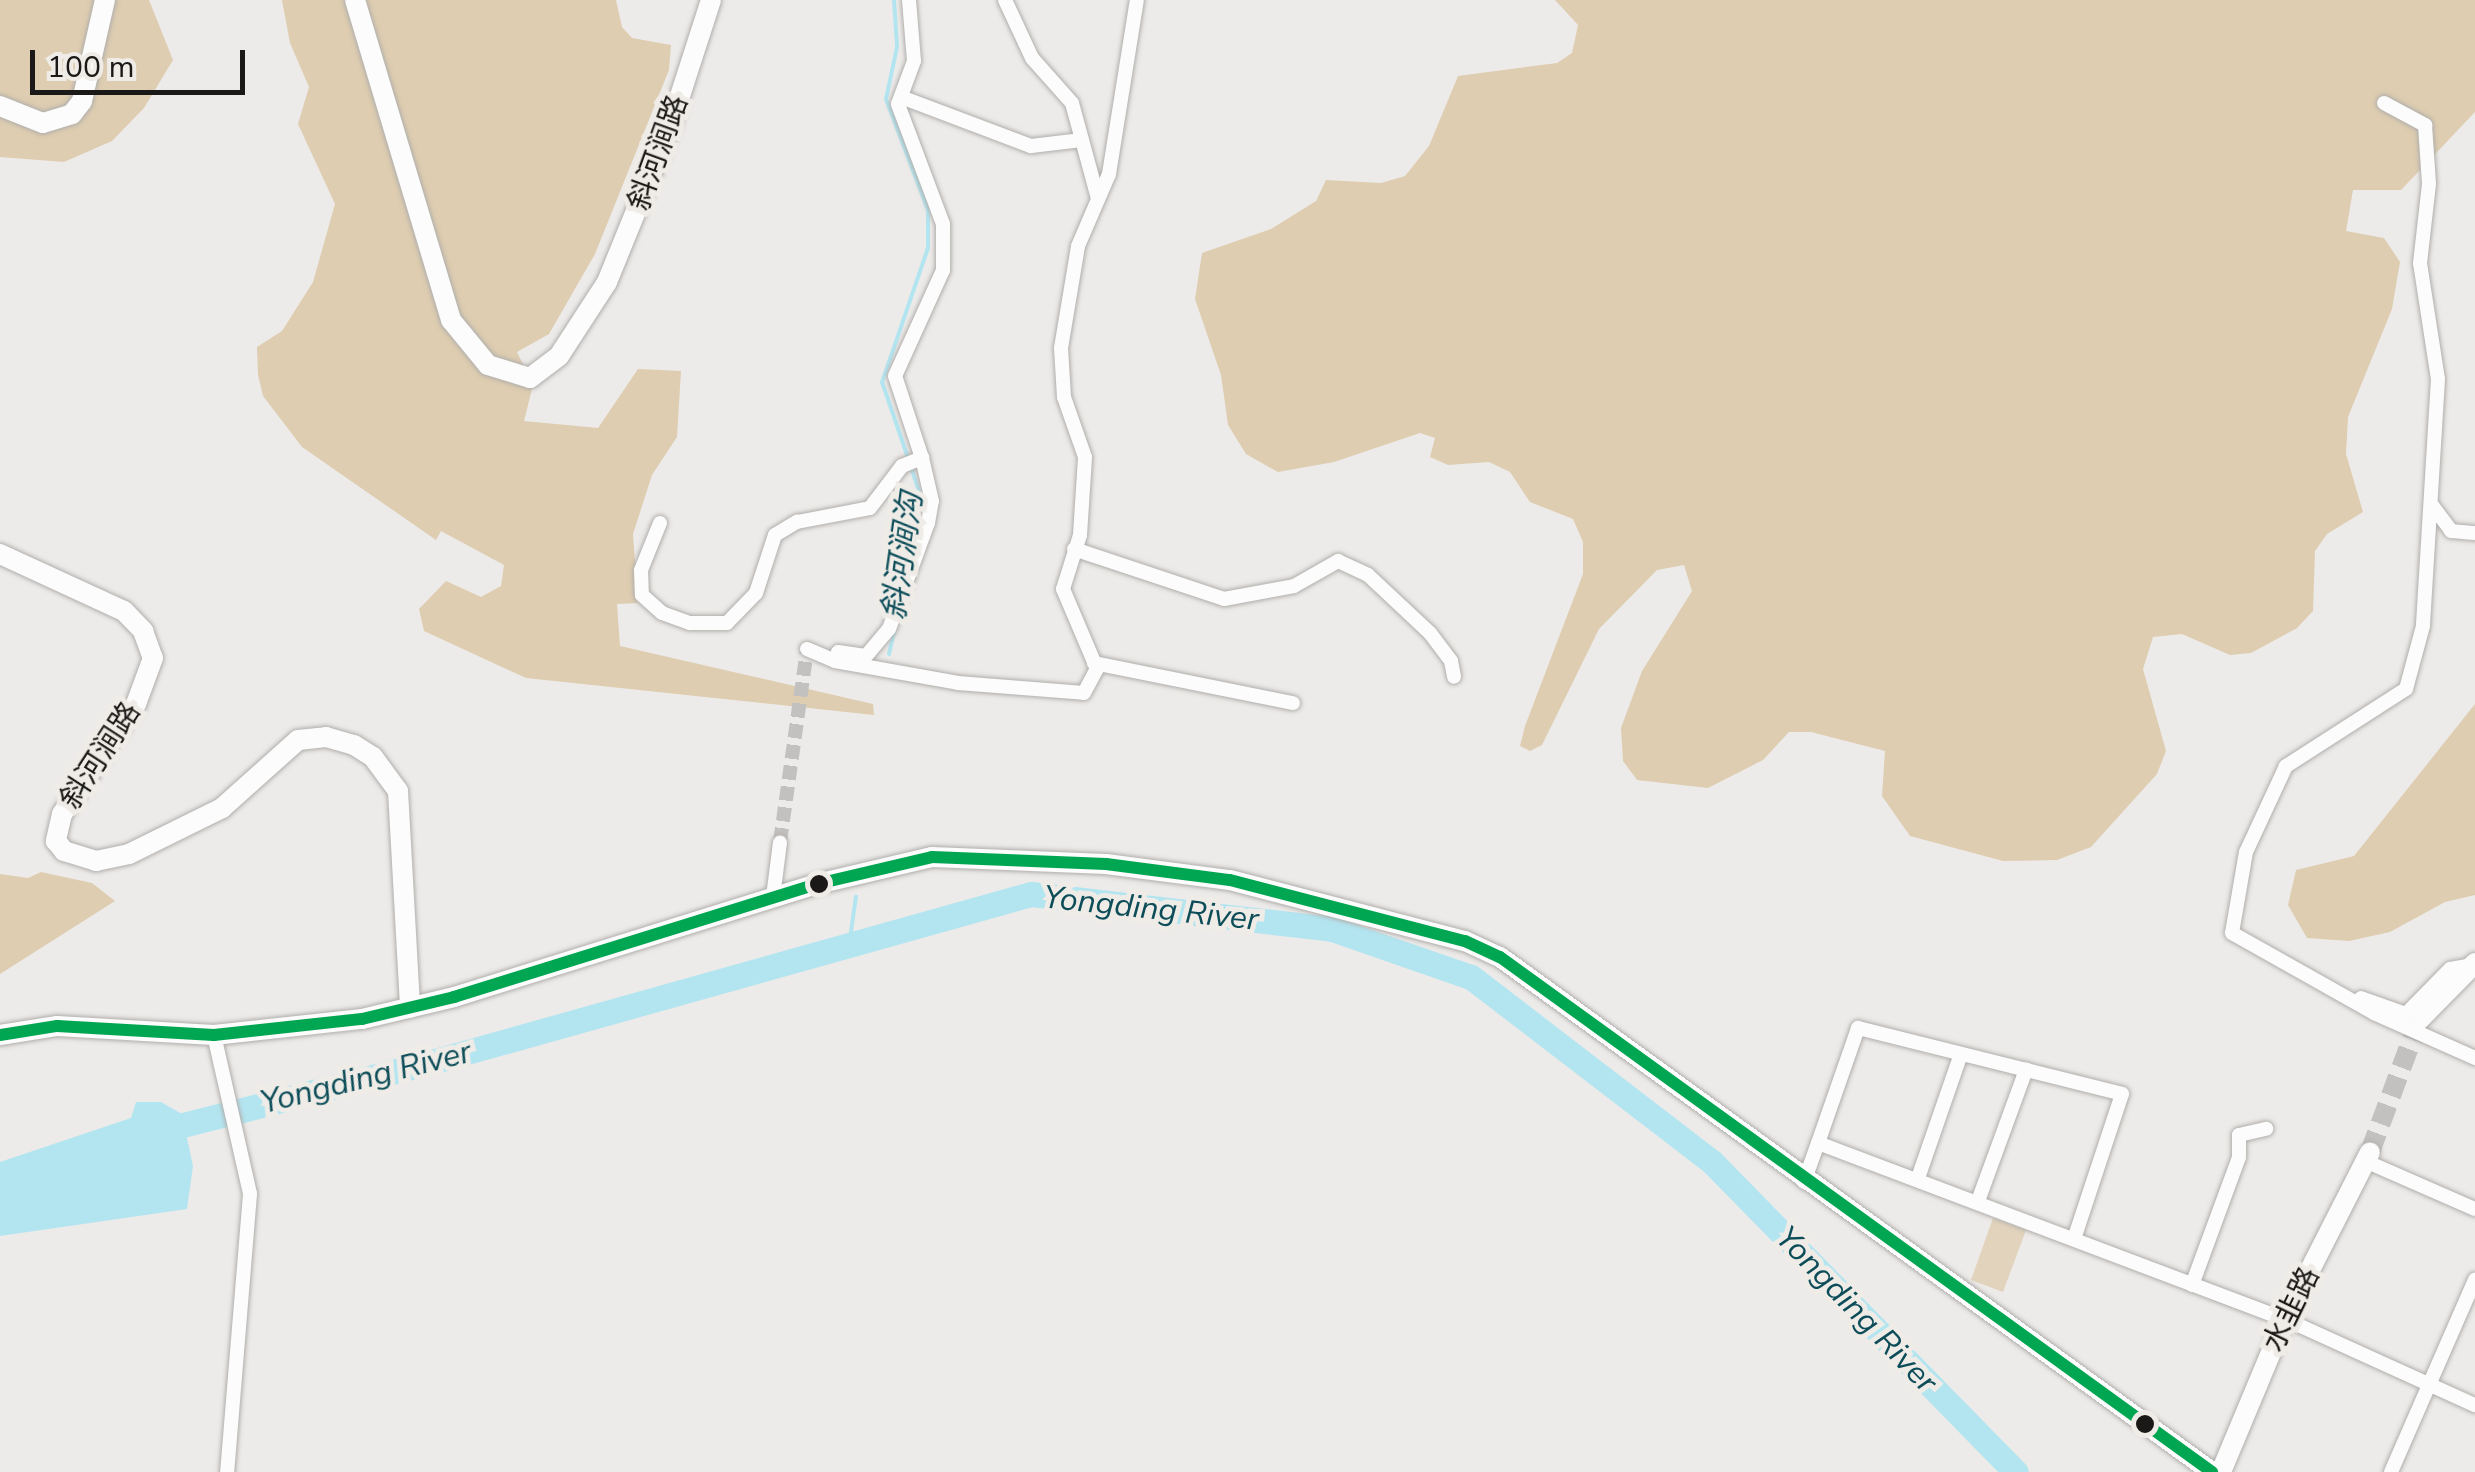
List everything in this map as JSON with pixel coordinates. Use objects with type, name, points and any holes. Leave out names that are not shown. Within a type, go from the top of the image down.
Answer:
[{"type":"street","points":[[0,106],[44,122],[72,114],[82,100],[105,0]]},
{"type":"street","name":"斜河涧路","points":[[356,0],[451,320],[488,365],[530,378],[558,356],[607,282],[670,130],[712,0]]},
{"type":"street","points":[[909,0],[914,60],[901,97],[944,224],[943,270],[895,376],[913,461],[932,501],[896,612],[866,656],[812,649],[834,660],[958,683],[1084,692],[1094,663],[1063,589],[1074,549],[1086,457],[1064,398],[1061,348],[1078,246],[1109,174],[1137,0]]},
{"type":"street","points":[[1005,0],[1032,58],[1072,103],[1098,199]]},
{"type":"street","points":[[901,97],[1031,146],[1082,140]]},
{"type":"street","points":[[2384,103],[2425,124],[2428,184],[2420,263],[2438,379],[2431,504],[2414,675],[2389,702],[2286,766],[2246,852],[2232,933],[2340,994],[2475,1058]]},
{"type":"street","points":[[660,523],[642,570],[642,595],[662,613],[690,622],[727,623],[756,592],[774,535],[797,522],[870,508],[913,461]]},
{"type":"street","points":[[2431,504],[2451,530],[2475,534]]},
{"type":"street","points":[[1074,549],[1224,599],[1294,586],[1338,560],[1368,576],[1430,632],[1451,661],[1454,677]]},
{"type":"street","name":"斜河涧路","points":[[0,554],[124,611],[143,631],[152,658],[136,704],[62,814],[56,831],[64,851],[96,861],[129,854],[222,808],[298,740],[320,737],[354,745],[374,757],[398,791],[410,1008]]},
{"type":"street","points":[[1094,663],[1293,703]]},
{"type":"street","points":[[774,897],[780,842]]},
{"type":"street","points":[[0,1035],[56,1026],[214,1035],[410,1008],[887,865],[978,855],[1230,880],[1465,941],[1531,977],[1804,1183],[2212,1472]]},
{"type":"street","points":[[2340,994],[2406,1014],[2450,969],[2474,964]]},
{"type":"street","points":[[2419,1020],[2474,964]]},
{"type":"street","points":[[1804,1183],[1858,1028],[2122,1094],[2074,1239]]},
{"type":"street","points":[[214,1035],[250,1194],[227,1472]]},
{"type":"street","points":[[1918,1178],[1961,1054]]},
{"type":"street","points":[[1978,1201],[2026,1070]]},
{"type":"street","points":[[2192,1284],[2239,1157],[2238,1135],[2266,1129]]},
{"type":"street","points":[[1818,1143],[2286,1319],[2475,1405]]},
{"type":"street","points":[[2368,1156],[2475,1208]]},
{"type":"street","name":"水韭路","points":[[2221,1472],[2286,1319],[2368,1156]]},
{"type":"street","points":[[2391,1472],[2475,1280]]},
{"type":"shaded area","points":[[0,0],[149,0],[173,60],[144,108],[112,141],[64,162],[0,157]]},
{"type":"shaded area","points":[[282,0],[616,0],[622,27],[632,38],[671,45],[669,70],[595,254],[549,334],[517,352],[533,385],[524,421],[598,428],[638,369],[681,371],[677,437],[652,475],[633,534],[638,603],[617,604],[620,646],[873,704],[874,715],[526,678],[424,631],[419,609],[446,581],[481,597],[501,586],[504,565],[441,531],[436,540],[302,447],[263,396],[258,375],[257,347],[282,331],[313,282],[335,204],[298,124],[309,87],[290,43]]},
{"type":"shaded area","points":[[1555,0],[2475,0],[2475,112],[2401,190],[2353,190],[2346,231],[2384,238],[2400,262],[2392,309],[2348,417],[2346,454],[2363,512],[2327,534],[2315,551],[2313,611],[2297,628],[2251,653],[2230,655],[2182,634],[2153,637],[2143,669],[2166,751],[2157,774],[2091,847],[2057,860],[2003,861],[1910,836],[1882,796],[1885,751],[1811,732],[1789,732],[1763,760],[1708,788],[1637,780],[1623,761],[1621,728],[1642,671],[1692,591],[1684,565],[1657,570],[1599,629],[1542,745],[1530,751],[1520,746],[1525,726],[1583,574],[1583,542],[1573,519],[1530,502],[1510,472],[1489,462],[1448,465],[1430,457],[1435,438],[1420,433],[1334,462],[1278,472],[1246,454],[1228,425],[1221,375],[1195,299],[1202,253],[1271,229],[1316,201],[1326,180],[1381,183],[1405,176],[1429,146],[1458,76],[1557,63],[1572,53],[1578,25]]},
{"type":"shaded area","points":[[2475,704],[2475,895],[2445,902],[2390,932],[2349,941],[2307,938],[2288,905],[2296,870],[2354,856]]},
{"type":"shaded area","points":[[41,872],[92,883],[115,901],[0,974],[0,874],[28,878]]},
{"type":"shaded area","points":[[1993,1218],[2026,1230],[2003,1292],[1971,1280]]},
{"type":"water","points":[[136,1102],[161,1102],[182,1114],[193,1166],[187,1209],[0,1236],[0,1162],[131,1118]]},
{"type":"waterway","name":"斜河涧沟","points":[[894,0],[897,47],[886,99],[928,210],[928,248],[882,382],[908,458]]},
{"type":"waterway","name":"斜河涧沟","points":[[911,467],[919,492],[913,546]]},
{"type":"waterway","name":"斜河涧沟","points":[[889,654],[895,629]]},
{"type":"waterway","name":"Yongding River","points":[[151,1133],[435,1061],[1031,894],[1332,929],[1471,977],[1712,1162],[2016,1472]]},
{"type":"waterway","name":"斜河涧沟","points":[[849,946],[856,896]]},
{"type":"tunnel","points":[[780,842],[807,649]]},
{"type":"tunnel","points":[[2370,1152],[2419,1020]]},
{"type":"transit line","points":[[0,1035],[57,1026],[214,1035],[362,1019],[454,997],[817,884],[932,857],[1106,864],[1230,880],[1465,941],[1500,957],[2212,1472]]}]
